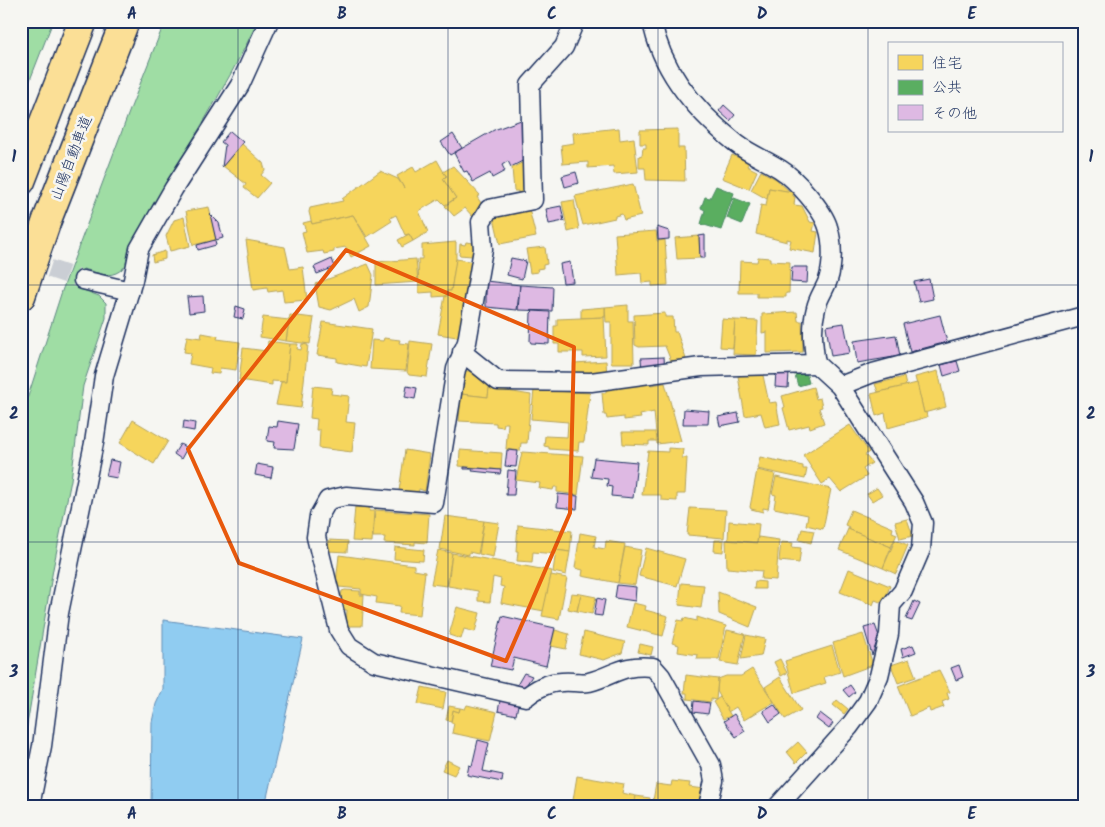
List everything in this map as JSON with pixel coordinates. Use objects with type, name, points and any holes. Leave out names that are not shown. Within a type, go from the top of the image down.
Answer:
[{"type":"highway","points":[[21,180],[84,21]]},
{"type":"highway","name":"山陽自動車道","points":[[21,296],[47,220],[125,21]]},
{"type":"street","points":[[30,806],[42,746],[59,613],[94,443],[104,376],[130,291],[139,249],[174,188],[240,85],[269,21]]},
{"type":"street","points":[[575,21],[564,47],[530,85],[534,200],[489,209],[481,222],[483,249],[467,342],[456,369],[434,503],[346,496],[328,500],[319,516],[316,537],[339,630],[348,646],[374,662],[526,697],[539,687],[556,682],[588,682],[617,669],[638,666],[653,667],[661,676],[711,765],[714,780],[708,806]]},
{"type":"street","points":[[652,21],[656,41],[662,56],[669,70],[686,93],[738,144],[782,170],[802,190],[828,226],[831,251],[828,279],[816,307],[812,335],[816,364],[840,386],[914,502],[923,523],[921,549],[902,591],[891,605],[889,634],[880,676],[868,701],[849,727],[778,806]]},
{"type":"street","points":[[84,280],[130,291]]},
{"type":"street","points":[[840,386],[874,374],[1084,316]]},
{"type":"street","points":[[462,352],[498,381],[591,382],[701,367],[816,364]]},
{"type":"highlighted area","points":[[346,250],[574,347],[570,513],[506,661],[239,563],[188,449]]},
{"type":"green space","points":[[21,21],[53,21],[21,103]]},
{"type":"green space","points":[[165,21],[258,21],[218,97],[146,221],[127,264],[112,274],[83,269],[78,288],[99,296],[106,303],[106,318],[83,386],[71,480],[53,569],[21,761],[21,418],[62,291]]},
{"type":"water","points":[[163,620],[303,639],[265,806],[151,806],[152,722],[156,704],[163,689]]},
{"type":"building: 住宅","points":[[619,128],[620,140],[634,138],[638,172],[614,174],[613,166],[588,168],[588,162],[563,164],[561,145],[574,143],[573,133]]},
{"type":"building: 住宅","points":[[678,129],[678,148],[684,148],[685,181],[646,180],[645,168],[639,168],[639,156],[642,155],[643,148],[646,148],[646,144],[640,144],[640,130]]},
{"type":"building: 住宅","points":[[242,144],[263,163],[265,170],[261,175],[270,183],[257,198],[244,188],[246,184],[223,166]]},
{"type":"building: 住宅","points":[[732,155],[749,162],[747,166],[757,171],[749,189],[722,178]]},
{"type":"building: 住宅","points":[[529,159],[530,194],[518,194],[518,191],[514,191],[512,168]]},
{"type":"building: 住宅","points":[[437,160],[446,176],[443,179],[456,198],[445,205],[439,199],[419,211],[428,232],[413,241],[409,234],[405,235],[396,215],[390,218],[392,221],[367,237],[353,215],[312,224],[310,208],[343,201],[342,199],[380,171],[398,179],[404,188],[397,176],[413,167],[416,172]]},
{"type":"building: 住宅","points":[[453,166],[480,195],[477,197],[483,206],[473,217],[465,208],[454,216],[445,206],[456,198],[443,179],[447,176],[443,172]]},
{"type":"building: 住宅","points":[[761,171],[776,179],[790,192],[769,188],[767,199],[751,190]]},
{"type":"building: 住宅","points":[[633,184],[641,216],[624,220],[622,214],[615,216],[615,218],[583,225],[575,196]]},
{"type":"building: 住宅","points":[[769,188],[793,192],[795,197],[794,205],[802,206],[810,222],[815,223],[813,231],[818,232],[815,253],[789,248],[791,240],[787,239],[787,242],[756,234],[761,205],[766,206]]},
{"type":"building: 住宅","points":[[574,200],[579,229],[568,232],[562,202]]},
{"type":"building: 住宅","points":[[209,207],[216,240],[193,245],[186,211]]},
{"type":"building: 住宅","points":[[529,209],[536,237],[500,244],[494,218]]},
{"type":"building: 住宅","points":[[353,215],[371,246],[351,257],[346,247],[334,249],[334,252],[324,254],[323,251],[307,253],[302,232],[306,231],[303,223],[311,221],[312,224]]},
{"type":"building: 住宅","points":[[184,217],[190,246],[170,251],[166,236],[174,220]]},
{"type":"building: 住宅","points":[[656,231],[657,241],[665,240],[668,285],[652,286],[652,282],[642,283],[641,273],[618,275],[615,234]]},
{"type":"building: 住宅","points":[[409,234],[413,241],[402,247],[398,240]]},
{"type":"building: 住宅","points":[[699,236],[700,258],[677,259],[675,238]]},
{"type":"building: 住宅","points":[[246,240],[285,247],[290,269],[303,267],[307,300],[284,302],[282,290],[268,292],[267,288],[253,290]]},
{"type":"building: 住宅","points":[[456,242],[456,262],[451,291],[447,291],[447,296],[433,297],[433,292],[419,293],[418,259],[422,259],[422,245]]},
{"type":"building: 住宅","points":[[466,242],[474,243],[472,256],[459,255],[460,244],[465,245]]},
{"type":"building: 住宅","points":[[545,247],[547,264],[543,265],[543,268],[537,269],[538,272],[530,273],[526,249]]},
{"type":"building: 住宅","points":[[165,251],[165,259],[153,262],[152,255]]},
{"type":"building: 住宅","points":[[758,257],[770,258],[770,261],[790,262],[789,293],[786,293],[786,297],[757,297],[757,293],[739,293],[740,261],[757,262]]},
{"type":"building: 住宅","points":[[416,259],[418,282],[376,285],[376,262]]},
{"type":"building: 住宅","points":[[456,259],[475,262],[463,338],[438,334],[445,296],[447,296],[447,291],[451,291]]},
{"type":"building: 住宅","points":[[368,264],[373,275],[369,307],[359,312],[354,299],[331,310],[319,307],[315,284]]},
{"type":"building: 住宅","points":[[628,305],[628,321],[633,321],[634,363],[611,363],[611,322],[606,322],[605,307]]},
{"type":"building: 住宅","points":[[605,307],[605,317],[581,318],[581,309]]},
{"type":"building: 住宅","points":[[797,312],[798,321],[802,321],[803,352],[767,353],[767,332],[762,333],[762,314]]},
{"type":"building: 住宅","points":[[665,313],[665,317],[673,317],[674,332],[677,332],[687,362],[673,366],[665,346],[639,347],[635,345],[634,315]]},
{"type":"building: 住宅","points":[[290,315],[314,318],[310,344],[286,341]]},
{"type":"building: 住宅","points":[[263,317],[289,320],[286,341],[260,337]]},
{"type":"building: 住宅","points":[[604,317],[606,356],[583,357],[583,352],[559,352],[559,344],[554,344],[554,326],[557,326],[557,319]]},
{"type":"building: 住宅","points":[[722,319],[735,320],[733,348],[720,347]]},
{"type":"building: 住宅","points":[[735,320],[758,321],[756,355],[733,354]]},
{"type":"building: 住宅","points":[[323,322],[372,329],[366,367],[337,362],[337,358],[317,355]]},
{"type":"building: 住宅","points":[[202,333],[218,336],[217,339],[240,342],[236,370],[220,368],[219,374],[210,373],[211,368],[189,364],[191,353],[184,352],[187,336],[201,338]]},
{"type":"building: 住宅","points":[[384,338],[400,340],[399,343],[409,344],[406,371],[370,369],[372,340],[383,341]]},
{"type":"building: 住宅","points":[[268,341],[290,344],[286,382],[272,381],[272,385],[239,380],[243,348],[267,351]]},
{"type":"building: 住宅","points":[[410,341],[432,344],[427,377],[409,375],[407,372]]},
{"type":"building: 住宅","points":[[290,344],[298,344],[297,349],[301,350],[302,344],[308,345],[301,408],[276,405],[281,382],[286,382]]},
{"type":"building: 住宅","points":[[606,361],[607,376],[574,378],[574,363]]},
{"type":"building: 住宅","points":[[465,371],[477,371],[476,376],[481,376],[490,382],[488,397],[461,394]]},
{"type":"building: 住宅","points":[[762,371],[769,403],[776,402],[780,424],[765,427],[761,413],[745,416],[738,376]]},
{"type":"building: 住宅","points":[[938,371],[946,407],[924,413],[915,377]]},
{"type":"building: 住宅","points":[[904,377],[906,386],[878,392],[875,384]]},
{"type":"building: 住宅","points":[[650,381],[651,385],[665,383],[681,441],[657,444],[654,412],[640,415],[641,418],[624,420],[624,417],[607,419],[606,415],[604,415],[602,393],[606,393],[606,386]]},
{"type":"building: 住宅","points":[[917,383],[924,413],[926,412],[927,417],[888,428],[885,413],[876,416],[871,394]]},
{"type":"building: 住宅","points":[[313,386],[332,388],[331,394],[349,396],[346,422],[355,423],[352,452],[319,448],[320,430],[316,430],[317,419],[310,418]]},
{"type":"building: 住宅","points":[[813,387],[816,399],[820,398],[822,407],[819,408],[824,423],[810,428],[809,425],[789,430],[782,396]]},
{"type":"building: 住宅","points":[[489,388],[531,395],[527,443],[521,443],[520,451],[506,449],[508,423],[504,423],[503,427],[496,426],[496,423],[459,421],[461,394],[488,397]]},
{"type":"building: 住宅","points":[[534,390],[590,393],[584,442],[579,442],[578,451],[549,449],[549,447],[544,446],[545,436],[567,437],[568,422],[531,419]]},
{"type":"building: 住宅","points":[[133,420],[168,441],[154,464],[120,443]]},
{"type":"building: 住宅","points":[[850,425],[869,452],[865,455],[872,463],[863,469],[867,476],[841,492],[830,479],[822,484],[803,455]]},
{"type":"building: 住宅","points":[[622,432],[656,432],[657,441],[649,441],[649,445],[623,444]]},
{"type":"building: 住宅","points":[[668,448],[683,449],[682,458],[687,458],[685,494],[677,494],[677,501],[661,500],[661,495],[642,495],[648,451],[668,452]]},
{"type":"building: 住宅","points":[[405,450],[430,454],[425,491],[419,489],[418,494],[399,491]]},
{"type":"building: 住宅","points":[[460,450],[502,453],[501,470],[459,466]]},
{"type":"building: 住宅","points":[[522,452],[583,456],[578,495],[557,492],[557,487],[554,487],[553,490],[539,488],[540,483],[516,480]]},
{"type":"building: 住宅","points":[[760,457],[803,466],[803,469],[807,469],[805,479],[757,469]]},
{"type":"building: 住宅","points":[[757,470],[775,474],[768,509],[763,508],[763,512],[751,509],[750,507]]},
{"type":"building: 住宅","points":[[776,477],[831,489],[823,529],[806,525],[808,515],[774,508],[776,495],[772,494]]},
{"type":"building: 住宅","points":[[877,488],[882,495],[872,501],[867,494]]},
{"type":"building: 住宅","points":[[355,507],[370,508],[369,511],[374,511],[372,542],[352,541]]},
{"type":"building: 住宅","points":[[690,508],[726,510],[724,538],[687,535]]},
{"type":"building: 住宅","points":[[375,510],[429,514],[427,543],[415,542],[415,545],[384,543],[385,537],[373,537]]},
{"type":"building: 住宅","points":[[851,510],[893,528],[892,532],[897,534],[891,547],[848,529],[849,527],[845,525]]},
{"type":"building: 住宅","points":[[445,516],[484,521],[478,554],[469,552],[469,555],[440,549]]},
{"type":"building: 住宅","points":[[907,519],[913,536],[900,539],[895,522]]},
{"type":"building: 住宅","points":[[484,521],[499,523],[493,557],[479,554]]},
{"type":"building: 住宅","points":[[729,521],[759,524],[757,543],[728,540]]},
{"type":"building: 住宅","points":[[518,525],[572,531],[570,552],[556,550],[556,554],[533,552],[532,562],[517,561]]},
{"type":"building: 住宅","points":[[802,529],[814,531],[811,543],[799,540]]},
{"type":"building: 住宅","points":[[848,529],[891,547],[883,568],[839,550]]},
{"type":"building: 住宅","points":[[580,533],[596,536],[594,547],[605,549],[606,541],[625,544],[618,583],[582,576],[583,570],[575,568]]},
{"type":"building: 住宅","points":[[758,537],[779,540],[776,580],[761,579],[762,571],[727,568],[726,540],[757,543]]},
{"type":"building: 住宅","points":[[329,540],[348,541],[347,552],[328,551]]},
{"type":"building: 住宅","points":[[715,540],[724,540],[723,552],[714,551]]},
{"type":"building: 住宅","points":[[895,540],[908,545],[896,574],[883,568]]},
{"type":"building: 住宅","points":[[781,542],[793,543],[792,547],[801,548],[799,563],[779,561]]},
{"type":"building: 住宅","points":[[395,547],[424,550],[423,561],[394,559]]},
{"type":"building: 住宅","points":[[625,547],[641,550],[635,585],[618,583]]},
{"type":"building: 住宅","points":[[646,548],[685,559],[677,586],[639,576]]},
{"type":"building: 住宅","points":[[438,550],[452,553],[447,586],[431,584]]},
{"type":"building: 住宅","points":[[556,550],[570,552],[566,575],[553,572]]},
{"type":"building: 住宅","points":[[452,553],[552,571],[544,611],[501,603],[504,587],[500,586],[501,579],[493,577],[490,602],[478,601],[478,591],[448,586]]},
{"type":"building: 住宅","points":[[339,555],[414,565],[414,570],[425,572],[420,615],[399,613],[400,606],[376,603],[377,597],[361,594],[361,589],[339,587],[336,583]]},
{"type":"building: 住宅","points":[[849,569],[890,586],[883,603],[875,600],[873,605],[840,592]]},
{"type":"building: 住宅","points":[[551,575],[567,578],[559,619],[542,616]]},
{"type":"building: 住宅","points":[[755,581],[765,582],[765,589],[754,589]]},
{"type":"building: 住宅","points":[[681,583],[704,585],[701,608],[679,605]]},
{"type":"building: 住宅","points":[[342,591],[360,591],[360,595],[364,595],[362,626],[346,626],[347,610],[343,610],[343,604],[340,604]]},
{"type":"building: 住宅","points":[[718,592],[757,607],[750,627],[719,614]]},
{"type":"building: 住宅","points":[[571,593],[581,594],[577,611],[568,609]]},
{"type":"building: 住宅","points":[[581,594],[596,597],[592,614],[577,611]]},
{"type":"building: 住宅","points":[[633,603],[646,606],[645,610],[668,616],[663,636],[627,627]]},
{"type":"building: 住宅","points":[[457,607],[480,613],[475,632],[464,629],[461,639],[449,635]]},
{"type":"building: 住宅","points":[[697,617],[726,626],[719,659],[697,659],[698,655],[678,652],[679,645],[672,643],[678,620],[683,621],[684,618],[697,621]]},
{"type":"building: 住宅","points":[[555,630],[569,634],[566,649],[551,646]]},
{"type":"building: 住宅","points":[[727,630],[745,634],[738,665],[720,662]]},
{"type":"building: 住宅","points":[[584,632],[625,642],[622,653],[604,660],[579,654]]},
{"type":"building: 住宅","points":[[863,634],[873,665],[843,676],[833,643]]},
{"type":"building: 住宅","points":[[746,635],[765,639],[761,656],[741,659]]},
{"type":"building: 住宅","points":[[640,644],[653,647],[651,655],[638,652]]},
{"type":"building: 住宅","points":[[832,646],[840,672],[824,677],[826,683],[794,693],[785,661]]},
{"type":"building: 住宅","points":[[780,659],[787,673],[781,676],[774,662]]},
{"type":"building: 住宅","points":[[909,659],[916,677],[898,683],[891,665]]},
{"type":"building: 住宅","points":[[752,669],[774,702],[744,720],[736,707],[728,712],[717,691],[718,679],[726,676],[741,676]]},
{"type":"building: 住宅","points":[[939,670],[950,692],[947,693],[949,699],[942,702],[944,707],[930,712],[929,708],[910,716],[898,686]]},
{"type":"building: 住宅","points":[[686,675],[718,679],[716,700],[711,699],[711,702],[687,699],[687,693],[684,693]]},
{"type":"building: 住宅","points":[[780,677],[801,710],[785,719],[765,687]]},
{"type":"building: 住宅","points":[[422,687],[446,692],[443,709],[418,704]]},
{"type":"building: 住宅","points":[[720,697],[731,716],[723,719],[713,702]]},
{"type":"building: 住宅","points":[[837,700],[848,709],[844,714],[833,705]]},
{"type":"building: 住宅","points":[[467,705],[497,712],[490,741],[452,733],[454,723],[451,723],[453,710],[459,712],[460,708],[465,709]]},
{"type":"building: 住宅","points":[[449,706],[460,708],[459,712],[453,710],[451,721],[446,720]]},
{"type":"building: 住宅","points":[[798,742],[807,752],[796,763],[787,752]]},
{"type":"building: 住宅","points":[[447,760],[459,766],[454,775],[442,770]]},
{"type":"building: 住宅","points":[[577,776],[624,784],[622,793],[636,796],[634,806],[572,806]]},
{"type":"building: 住宅","points":[[672,781],[690,783],[689,787],[705,789],[702,806],[652,806],[656,784],[671,786]]},
{"type":"building: 住宅","points":[[636,796],[650,798],[649,806],[634,806]]},
{"type":"building: 公共","points":[[716,186],[734,193],[721,230],[701,224],[705,210],[701,208],[705,197],[710,198]]},
{"type":"building: 公共","points":[[734,198],[750,204],[742,224],[727,218]]},
{"type":"building: 公共","points":[[806,372],[809,383],[798,386],[795,375]]},
{"type":"building: その他","points":[[724,105],[735,115],[730,121],[719,111]]},
{"type":"building: その他","points":[[521,120],[527,131],[522,133],[529,148],[530,157],[511,167],[508,161],[502,165],[505,171],[492,178],[490,173],[473,182],[467,171],[464,172],[454,153],[494,130]]},
{"type":"building: その他","points":[[230,131],[243,142],[222,167],[225,145],[221,142]]},
{"type":"building: その他","points":[[453,134],[462,148],[450,155],[441,142]]},
{"type":"building: その他","points":[[576,172],[579,183],[565,187],[562,176]]},
{"type":"building: その他","points":[[561,206],[564,221],[549,224],[546,209]]},
{"type":"building: その他","points":[[210,214],[219,223],[223,238],[216,240]]},
{"type":"building: その他","points":[[657,227],[669,231],[669,239],[658,240]]},
{"type":"building: その他","points":[[705,235],[705,258],[700,258],[699,236]]},
{"type":"building: その他","points":[[215,240],[216,245],[198,250],[197,245]]},
{"type":"building: その他","points":[[511,258],[526,261],[522,279],[507,275]]},
{"type":"building: その他","points":[[332,259],[335,267],[317,274],[314,267]]},
{"type":"building: その他","points":[[570,262],[573,282],[563,283],[560,264]]},
{"type":"building: その他","points":[[792,267],[808,267],[807,283],[791,282]]},
{"type":"building: その他","points":[[929,279],[933,299],[919,302],[914,282]]},
{"type":"building: その他","points":[[486,281],[520,285],[517,310],[486,307]]},
{"type":"building: その他","points":[[520,285],[553,287],[552,311],[518,310]]},
{"type":"building: その他","points":[[203,296],[204,311],[189,313],[187,297]]},
{"type":"building: その他","points":[[236,306],[245,309],[243,319],[234,317]]},
{"type":"building: その他","points":[[533,311],[550,312],[549,344],[531,343],[530,341],[531,313]]},
{"type":"building: その他","points":[[940,315],[947,342],[910,352],[903,324]]},
{"type":"building: その他","points":[[844,323],[850,353],[831,356],[826,326]]},
{"type":"building: その他","points":[[896,335],[900,356],[857,363],[854,341]]},
{"type":"building: その他","points":[[664,357],[665,370],[642,372],[641,358]]},
{"type":"building: その他","points":[[957,361],[960,371],[944,376],[941,365]]},
{"type":"building: その他","points":[[776,371],[789,373],[788,388],[775,387]]},
{"type":"building: その他","points":[[407,386],[417,388],[415,399],[405,397]]},
{"type":"building: その他","points":[[684,409],[709,411],[708,424],[683,424]]},
{"type":"building: その他","points":[[738,413],[740,422],[720,426],[718,417]]},
{"type":"building: その他","points":[[184,421],[195,423],[194,431],[183,429]]},
{"type":"building: その他","points":[[278,421],[298,424],[294,449],[274,448],[275,442],[267,441],[269,426],[277,427]]},
{"type":"building: その他","points":[[180,444],[187,448],[181,459],[174,454]]},
{"type":"building: その他","points":[[507,450],[518,451],[516,467],[505,466]]},
{"type":"building: その他","points":[[594,458],[637,462],[633,498],[611,496],[612,487],[607,486],[608,479],[591,477]]},
{"type":"building: その他","points":[[110,460],[120,462],[117,478],[106,476]]},
{"type":"building: その他","points":[[257,464],[273,467],[271,478],[255,475]]},
{"type":"building: その他","points":[[464,467],[501,470],[500,474],[472,471],[473,469],[464,469]]},
{"type":"building: その他","points":[[508,470],[516,471],[514,495],[506,495]]},
{"type":"building: その他","points":[[558,494],[578,496],[577,509],[557,507]]},
{"type":"building: その他","points":[[617,585],[636,587],[635,601],[615,598]]},
{"type":"building: その他","points":[[597,598],[605,600],[602,616],[594,615]]},
{"type":"building: その他","points":[[914,601],[920,604],[912,621],[906,619]]},
{"type":"building: その他","points":[[502,616],[555,628],[546,666],[514,658],[511,670],[490,666]]},
{"type":"building: その他","points":[[875,625],[879,636],[872,655],[864,628]]},
{"type":"building: その他","points":[[913,645],[916,652],[903,657],[901,649]]},
{"type":"building: その他","points":[[959,665],[963,677],[956,680],[951,668]]},
{"type":"building: その他","points":[[524,673],[532,676],[525,687],[517,685]]},
{"type":"building: その他","points":[[850,685],[855,692],[849,697],[843,690]]},
{"type":"building: その他","points":[[501,696],[519,700],[516,715],[498,711]]},
{"type":"building: その他","points":[[694,701],[710,703],[708,714],[693,712]]},
{"type":"building: その他","points":[[774,704],[781,714],[770,722],[763,711]]},
{"type":"building: その他","points":[[820,713],[833,723],[829,729],[816,719]]},
{"type":"building: その他","points":[[734,714],[745,731],[736,737],[724,721]]},
{"type":"building: その他","points":[[478,740],[489,743],[483,771],[503,775],[502,782],[467,775],[469,765],[472,766]]},
{"type":"tunnel","points":[[24,260],[83,280]]}]
